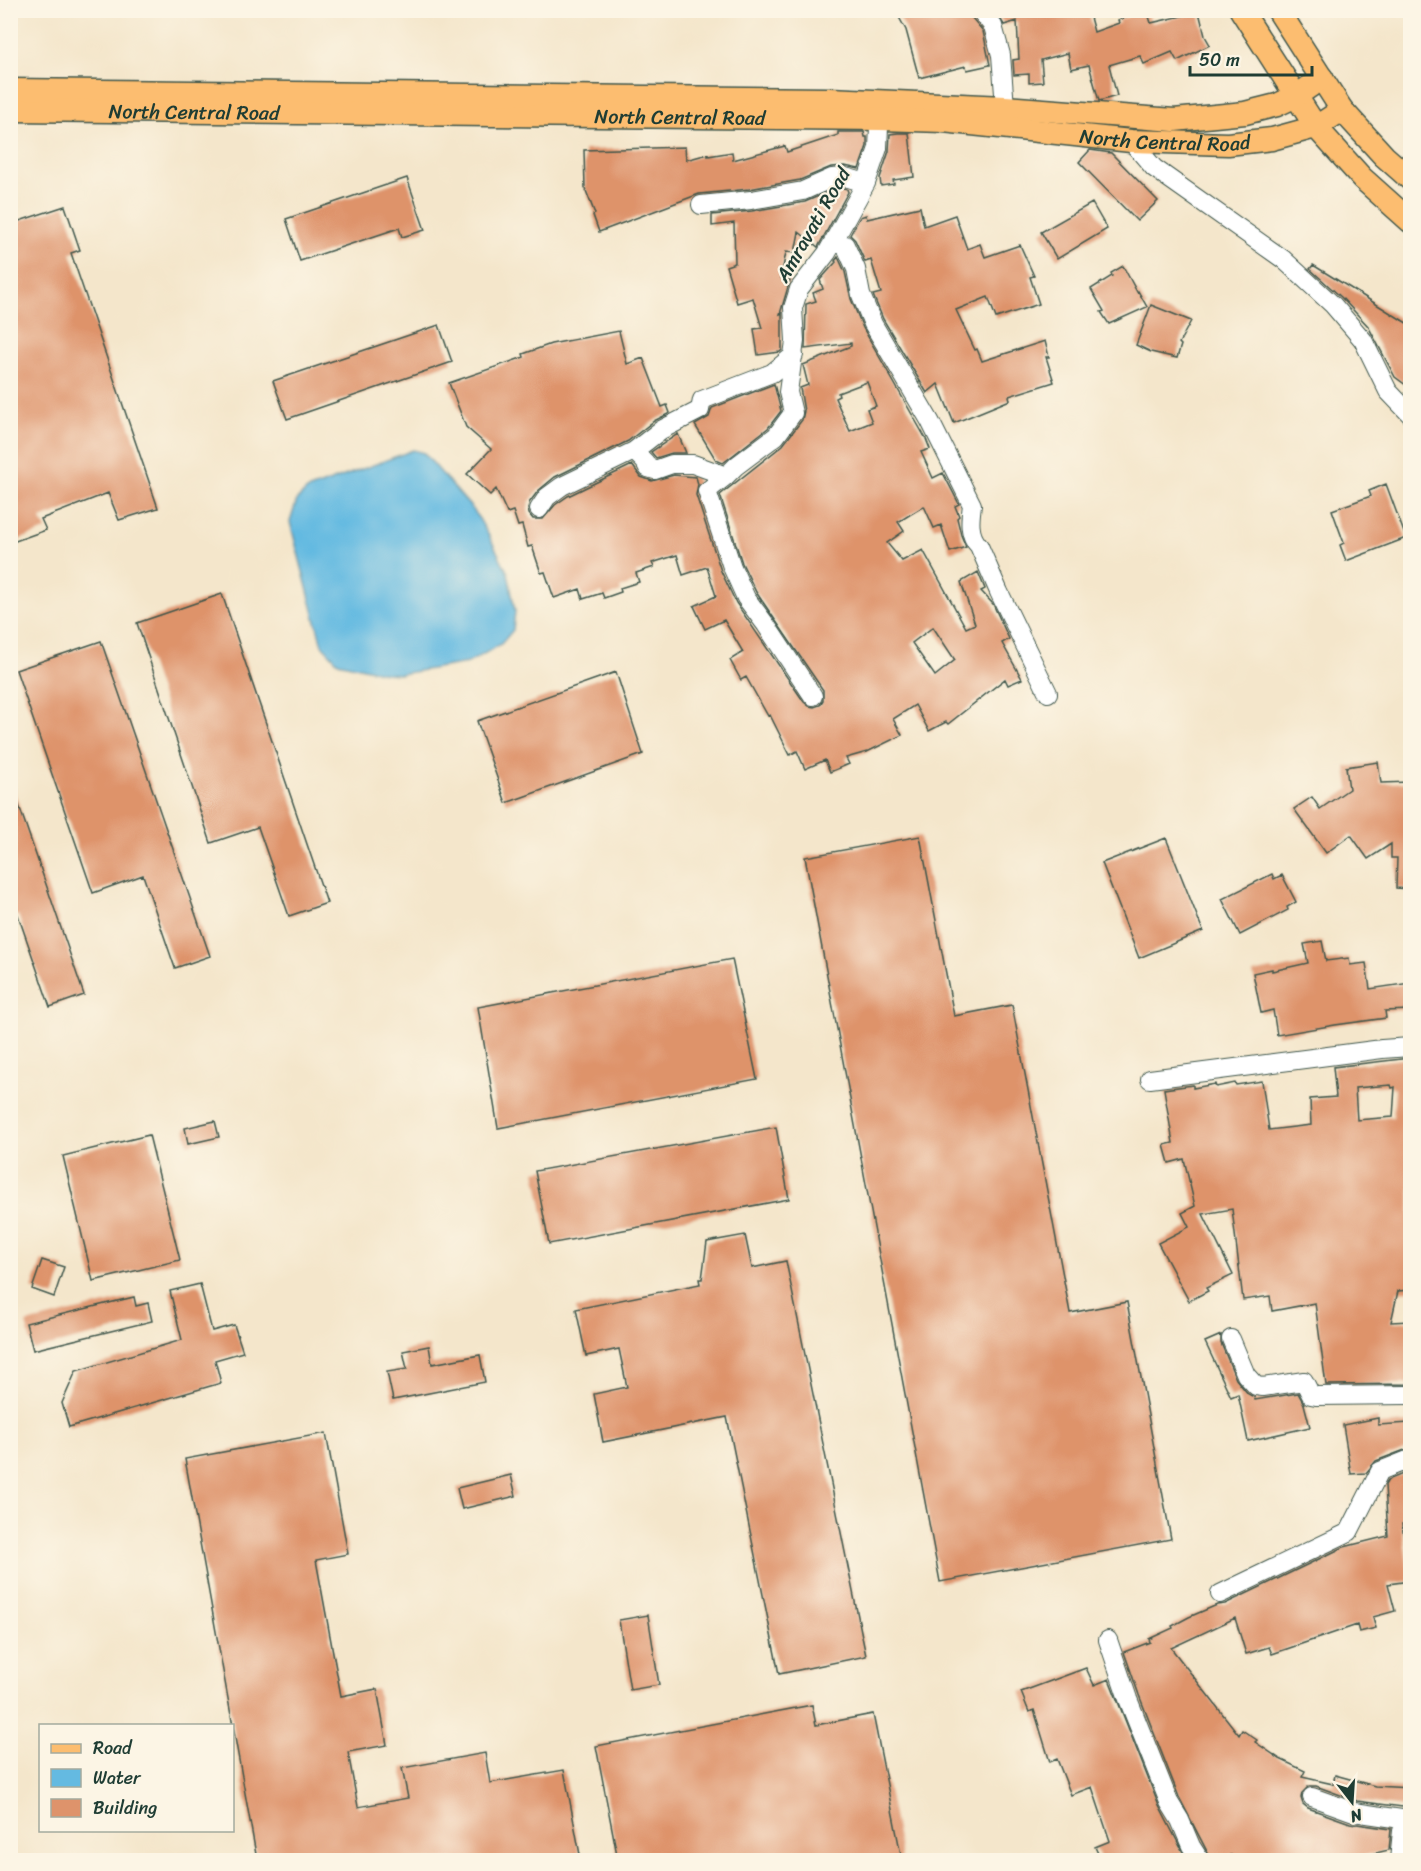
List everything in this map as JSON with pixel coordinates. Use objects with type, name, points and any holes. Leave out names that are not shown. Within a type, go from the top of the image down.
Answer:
[{"type":"main road","points":[[1241,10],[1316,127],[1362,178],[1410,221]]},
{"type":"main road","points":[[1278,10],[1342,110],[1384,156],[1410,179]]},
{"type":"main road","name":"North Central Road","points":[[10,90],[830,99],[943,121],[1006,117],[1174,120],[1245,112],[1277,105],[1296,96],[1322,78]]},
{"type":"main road","name":"North Central Road","points":[[10,110],[880,110]]},
{"type":"main road","name":"North Central Road","points":[[1006,117],[1131,141],[1228,144],[1272,139],[1316,127],[1342,110]]},
{"type":"street","points":[[980,10],[993,26],[1002,55],[1006,117]]},
{"type":"street","name":"Amravati Road","points":[[813,696],[746,598],[732,567],[707,491],[776,436],[793,413],[788,392],[789,369],[794,355],[793,308],[799,289],[832,243],[866,183],[878,147],[880,110]]},
{"type":"street","points":[[1131,141],[1154,168],[1283,259],[1334,305],[1363,340],[1388,391],[1410,414]]},
{"type":"street","points":[[701,205],[752,200],[803,191],[832,178],[844,177],[866,183]]},
{"type":"street","points":[[832,243],[845,245],[856,269],[861,295],[873,324],[930,420],[972,505],[970,520],[974,540],[979,546],[1048,693]]},
{"type":"street","points":[[539,509],[547,497],[562,486],[634,451],[662,430],[700,410],[702,400],[772,373],[794,355]]},
{"type":"street","points":[[634,451],[648,468],[655,470],[672,464],[693,464],[726,476]]},
{"type":"street","points":[[1150,1079],[1410,1047]]},
{"type":"street","points":[[1231,1339],[1246,1375],[1256,1386],[1304,1381],[1311,1395],[1316,1396],[1410,1395]]},
{"type":"street","points":[[1220,1594],[1349,1532],[1380,1471],[1410,1459]]},
{"type":"street","points":[[1108,1640],[1168,1802],[1180,1820],[1200,1860]]},
{"type":"street","points":[[1312,1797],[1354,1812],[1409,1819],[1400,1841],[1399,1860]]},
{"type":"water","points":[[413,450],[424,453],[475,512],[488,534],[508,573],[515,611],[513,630],[501,644],[468,663],[400,674],[385,673],[338,662],[322,645],[290,522],[297,500],[307,490]]},
{"type":"building","points":[[895,10],[969,10],[971,17],[983,31],[990,65],[967,70],[966,66],[919,78],[906,30]]},
{"type":"building","points":[[995,10],[1088,10],[1094,32],[1145,10],[1147,10],[1151,23],[1199,12],[1205,36],[1210,45],[1177,61],[1172,52],[1144,64],[1140,56],[1109,65],[1117,96],[1099,101],[1089,65],[1071,69],[1068,53],[1041,60],[1043,82],[1029,83],[1029,74],[1014,75],[1013,60],[1019,59],[1017,21],[1004,25]]},
{"type":"building","points":[[838,132],[864,132],[867,137],[867,146],[859,169],[845,166],[831,167],[800,180],[749,189],[699,194],[599,232],[585,188],[584,150],[685,147],[686,160],[708,154],[708,156],[732,152],[733,160],[785,146],[787,152],[838,135]]},
{"type":"building","points":[[909,133],[914,177],[893,180],[894,184],[881,186],[880,178],[889,151],[890,134]]},
{"type":"building","points":[[1090,150],[1111,153],[1158,201],[1137,221],[1079,162]]},
{"type":"building","points":[[407,178],[425,230],[402,237],[399,228],[300,261],[286,219]]},
{"type":"building","points":[[844,188],[848,192],[818,247],[799,232],[795,253],[786,252],[781,278],[790,280],[780,314],[782,313],[782,350],[758,355],[754,329],[762,328],[753,298],[737,303],[726,266],[735,263],[734,223],[712,226],[712,215],[805,202],[835,189]]},
{"type":"building","points":[[1092,203],[1107,229],[1057,259],[1041,232]]},
{"type":"building","points":[[65,206],[80,250],[71,253],[158,508],[119,520],[108,493],[41,519],[46,530],[10,543],[10,224]]},
{"type":"building","points":[[920,207],[924,226],[955,215],[967,249],[980,244],[985,257],[1020,245],[1034,276],[1030,277],[1039,304],[996,318],[988,297],[956,310],[982,361],[1045,341],[1049,357],[1046,357],[1054,382],[1009,396],[1010,400],[954,423],[938,384],[927,393],[883,319],[873,295],[881,293],[871,260],[865,262],[855,240],[850,235],[860,217],[866,215],[867,219]]},
{"type":"building","points":[[838,257],[863,328],[926,439],[930,449],[921,452],[933,478],[943,473],[959,504],[955,506],[966,547],[950,552],[941,525],[934,528],[924,506],[898,522],[904,531],[887,543],[902,561],[923,550],[966,628],[975,624],[961,582],[978,572],[985,589],[981,591],[993,604],[1009,639],[1002,643],[1022,679],[1008,685],[1005,679],[948,724],[946,722],[929,731],[915,705],[893,719],[902,735],[867,752],[846,758],[849,764],[830,772],[825,760],[805,769],[797,751],[790,755],[770,715],[768,716],[746,677],[741,680],[730,660],[743,652],[724,620],[705,629],[694,606],[716,596],[707,567],[683,575],[677,555],[652,563],[654,567],[636,573],[639,582],[620,588],[621,592],[604,598],[602,593],[583,599],[580,589],[554,598],[545,572],[541,573],[532,546],[528,547],[522,525],[518,526],[513,511],[507,513],[496,489],[490,495],[467,474],[491,449],[466,427],[449,383],[524,357],[523,354],[551,344],[619,331],[627,364],[643,358],[662,407],[667,405],[670,413],[654,421],[628,441],[555,477],[538,491],[529,503],[529,514],[533,519],[543,519],[555,505],[568,496],[632,465],[641,477],[652,481],[674,475],[696,477],[698,484],[696,495],[721,571],[736,603],[804,702],[814,707],[820,705],[823,700],[823,690],[756,592],[742,563],[720,495],[783,445],[802,420],[804,411],[800,388],[808,385],[803,365],[851,346],[851,343],[805,349],[806,304],[816,301],[813,293],[823,289],[820,280]],"holes":[[[867,382],[876,406],[867,409],[872,422],[850,431],[835,398],[839,396],[838,393]],[[933,627],[955,660],[935,676],[912,643]]]},
{"type":"building","points":[[1313,265],[1410,325],[1410,388],[1395,377],[1368,326],[1310,269]]},
{"type":"building","points":[[1123,266],[1147,307],[1109,324],[1091,289]]},
{"type":"building","points":[[1151,305],[1191,321],[1179,343],[1181,345],[1177,358],[1151,352],[1136,345]]},
{"type":"building","points":[[439,325],[452,362],[287,419],[273,381]]},
{"type":"building","points":[[774,384],[781,411],[768,428],[723,463],[716,460],[695,425],[709,417],[712,408]]},
{"type":"building","points":[[678,434],[686,453],[672,453],[656,458],[651,452]]},
{"type":"building","points":[[1386,484],[1406,538],[1346,561],[1340,545],[1344,543],[1332,510],[1371,496],[1369,491]]},
{"type":"building","points":[[222,594],[327,903],[289,916],[258,827],[211,843],[137,623]]},
{"type":"building","points":[[101,641],[210,956],[175,968],[143,875],[93,893],[16,670]]},
{"type":"building","points":[[616,672],[643,754],[506,803],[477,721]]},
{"type":"building","points":[[1378,762],[1381,783],[1410,782],[1410,889],[1396,888],[1397,858],[1391,858],[1391,844],[1368,859],[1351,835],[1326,853],[1294,809],[1312,797],[1320,809],[1349,789],[1346,767]]},
{"type":"building","points":[[13,788],[84,995],[50,1007],[18,915],[10,918],[10,789]]},
{"type":"building","points":[[920,836],[954,1016],[1012,1005],[1070,1313],[1127,1302],[1171,1539],[940,1582],[805,857]]},
{"type":"building","points":[[1166,838],[1203,931],[1139,958],[1102,863]]},
{"type":"building","points":[[1272,874],[1274,879],[1282,875],[1296,902],[1287,907],[1288,910],[1240,935],[1222,899]]},
{"type":"building","points":[[1322,941],[1326,961],[1349,958],[1350,965],[1366,963],[1370,989],[1410,983],[1410,1010],[1385,1011],[1386,1018],[1277,1035],[1273,1010],[1261,1013],[1253,973],[1308,963],[1304,944]]},
{"type":"building","points":[[732,959],[757,1079],[498,1128],[478,1007]]},
{"type":"building","points":[[1410,1058],[1410,1290],[1398,1291],[1391,1322],[1410,1321],[1410,1384],[1326,1385],[1315,1303],[1272,1311],[1270,1296],[1243,1300],[1232,1209],[1203,1214],[1233,1275],[1206,1288],[1208,1291],[1189,1301],[1158,1243],[1189,1227],[1182,1213],[1195,1206],[1184,1159],[1169,1163],[1164,1145],[1173,1143],[1164,1089],[1193,1085],[1193,1088],[1215,1084],[1216,1087],[1262,1081],[1269,1130],[1311,1125],[1310,1099],[1336,1097],[1333,1067]],"holes":[[[1391,1085],[1392,1088],[1395,1087],[1393,1117],[1357,1120],[1355,1088]]]},
{"type":"building","points":[[215,1121],[219,1137],[188,1144],[185,1128]]},
{"type":"building","points":[[776,1127],[789,1199],[549,1244],[535,1171]]},
{"type":"building","points":[[149,1135],[180,1260],[93,1281],[63,1156]]},
{"type":"building","points":[[745,1235],[752,1268],[786,1261],[866,1656],[779,1674],[727,1417],[603,1442],[594,1394],[627,1387],[619,1349],[586,1356],[576,1309],[700,1284],[699,1279],[702,1279],[707,1242]]},
{"type":"building","points":[[42,1260],[64,1267],[54,1297],[32,1289]]},
{"type":"building","points":[[200,1284],[212,1331],[234,1325],[243,1352],[215,1360],[221,1383],[69,1427],[62,1403],[76,1371],[182,1340],[170,1291]]},
{"type":"building","points":[[134,1297],[136,1306],[148,1303],[152,1321],[33,1350],[26,1323]]},
{"type":"building","points":[[1221,1335],[1221,1343],[1236,1379],[1248,1394],[1255,1400],[1298,1393],[1304,1404],[1310,1427],[1248,1441],[1238,1394],[1231,1397],[1205,1342]]},
{"type":"building","points":[[429,1346],[432,1364],[480,1355],[485,1382],[393,1400],[387,1372],[407,1369],[403,1351]]},
{"type":"building","points":[[1378,1418],[1378,1425],[1410,1423],[1410,1448],[1376,1461],[1366,1473],[1351,1474],[1343,1425]]},
{"type":"building","points":[[326,1433],[348,1554],[316,1560],[341,1696],[377,1689],[387,1745],[348,1752],[358,1807],[408,1798],[402,1768],[485,1753],[490,1783],[564,1770],[581,1860],[257,1860],[185,1459]]},
{"type":"building","points":[[1410,1471],[1410,1519],[1404,1519],[1404,1524],[1402,1524],[1410,1581],[1388,1584],[1395,1611],[1373,1617],[1376,1628],[1359,1632],[1357,1625],[1272,1654],[1269,1647],[1246,1654],[1235,1618],[1171,1648],[1239,1735],[1242,1730],[1280,1759],[1305,1771],[1302,1777],[1333,1784],[1335,1775],[1375,1786],[1410,1788],[1410,1808],[1357,1801],[1316,1786],[1309,1786],[1302,1793],[1303,1804],[1308,1808],[1350,1823],[1391,1829],[1389,1850],[1354,1858],[1355,1860],[1231,1860],[1231,1855],[1211,1859],[1179,1797],[1124,1652],[1150,1642],[1149,1639],[1173,1628],[1172,1626],[1189,1617],[1225,1604],[1344,1547],[1388,1536],[1385,1485],[1388,1480]]},
{"type":"building","points":[[511,1475],[516,1496],[462,1509],[457,1488]]},
{"type":"building","points":[[648,1615],[659,1685],[630,1690],[619,1620]]},
{"type":"building","points":[[1086,1668],[1094,1685],[1109,1679],[1159,1806],[1187,1860],[1101,1860],[1095,1847],[1110,1841],[1092,1787],[1071,1795],[1057,1759],[1050,1762],[1034,1710],[1029,1712],[1021,1692]]},
{"type":"building","points":[[812,1705],[816,1725],[873,1714],[902,1860],[618,1860],[596,1746]]}]
